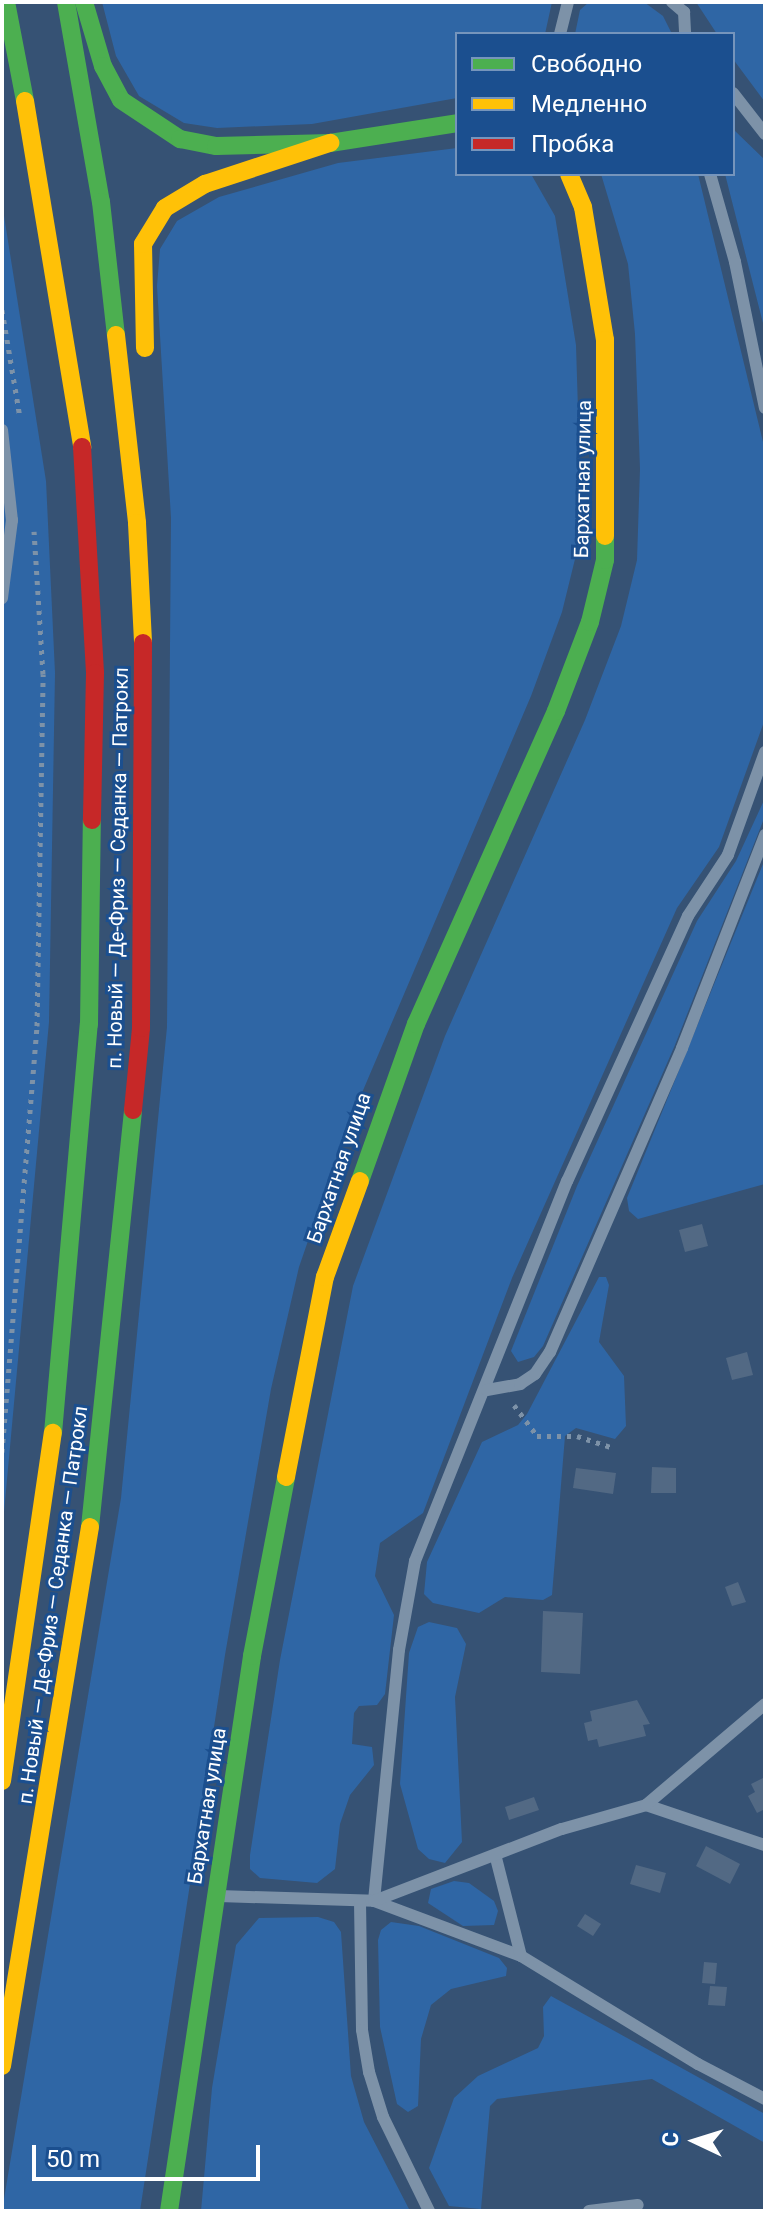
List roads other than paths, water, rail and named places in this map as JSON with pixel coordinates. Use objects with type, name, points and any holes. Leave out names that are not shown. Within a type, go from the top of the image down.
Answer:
[{"type":"main road","name":"п. Новый — Де-Фриз — Седанка — Патрокл","points":[[2,1781],[48,1490],[89,1024],[95,673],[86,476],[47,211],[6,2]]},
{"type":"main road","name":"п. Новый — Де-Фриз — Седанка — Патрокл","points":[[2,2066],[95,1496],[141,1028],[144,672],[137,523],[101,202],[66,2]]},
{"type":"main road","points":[[84,2],[115,89],[128,109],[180,139],[216,146],[330,143],[455,123]]},
{"type":"main road","points":[[146,362],[143,244],[165,208],[205,184],[330,143]]},
{"type":"main road","name":"Бархатная улица","points":[[169,2211],[281,1492],[325,1277],[416,1024],[556,711],[590,622],[605,560],[605,340],[583,207],[570,176]]},
{"type":"main road","points":[[137,523],[154,486]]},
{"type":"lane","points":[[560,32],[568,2]]},
{"type":"lane","points":[[672,2],[684,12],[696,32]]},
{"type":"lane","points":[[684,12],[685,32]]},
{"type":"lane","points":[[735,96],[765,134]]},
{"type":"lane","points":[[711,176],[735,262],[765,408]]},
{"type":"lane","points":[[2,430],[12,520],[2,598]]},
{"type":"lane","points":[[429,2211],[383,2117],[369,2072],[362,2030],[367,1902],[399,1650],[415,1561],[487,1390],[523,1284],[567,1181],[688,916],[728,855],[765,752]]},
{"type":"lane","points":[[487,1390],[535,1374],[550,1352],[682,1048],[765,835]]},
{"type":"lane","points":[[367,1902],[496,1858],[562,1829],[646,1805],[765,1704]]},
{"type":"lane","points":[[646,1805],[765,1845]]},
{"type":"lane","points":[[496,1858],[521,1956]]},
{"type":"lane","points":[[216,1896],[367,1902],[521,1956],[698,2064],[765,2099]]},
{"type":"lane","points":[[589,2211],[638,2205]]}]
